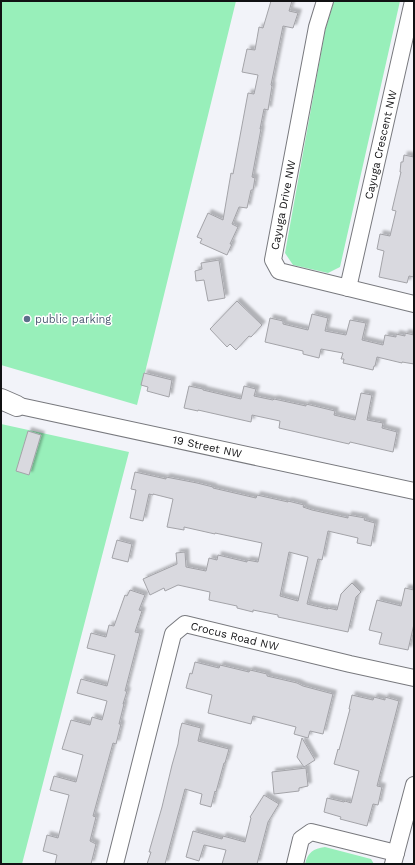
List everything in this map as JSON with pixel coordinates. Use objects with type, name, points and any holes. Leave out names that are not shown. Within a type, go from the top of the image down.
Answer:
[{"type":"street","name":"Cayuga Drive NW","points":[[325,1],[317,27],[273,260],[279,271],[414,304]]},
{"type":"street","name":"Cayuga Crescent NW","points":[[348,288],[413,1]]},
{"type":"street","name":"19 Street NW","points":[[5,403],[414,492]]},
{"type":"street","name":"Crocus Road NW","points":[[115,864],[173,634],[185,624],[414,678]]},
{"type":"street","points":[[295,864],[301,839],[311,832],[394,858],[414,785]]},
{"type":"green space","points":[[1,1],[236,1],[137,405],[1,365]]},
{"type":"green space","points":[[334,1],[400,1],[340,267],[328,273],[293,265],[285,253],[325,31]]},
{"type":"green space","points":[[1,424],[129,452],[22,864],[1,864]]},
{"type":"green space","points":[[325,847],[371,859],[374,864],[305,864],[309,854],[317,849]]},
{"type":"building","points":[[271,1],[292,1],[289,11],[298,13],[293,28],[283,26],[271,85],[268,110],[264,109],[260,129],[252,177],[255,178],[253,190],[251,190],[247,208],[239,207],[232,224],[238,227],[230,244],[232,244],[227,255],[200,243],[202,239],[197,237],[208,213],[223,220],[231,173],[233,174],[248,93],[254,94],[258,75],[242,72],[247,49],[255,50],[259,27],[263,28]]},
{"type":"building","points":[[404,155],[414,157],[414,277],[409,276],[407,283],[379,277],[384,251],[377,249],[380,234],[390,236],[396,211],[392,210],[401,172],[401,162],[403,162]]},
{"type":"building","points":[[219,260],[225,298],[208,301],[204,280],[196,281],[195,271],[202,269],[201,263]]},
{"type":"building","points":[[237,301],[262,325],[236,350],[230,344],[227,347],[210,329]]},
{"type":"building","points":[[312,314],[328,318],[325,331],[346,335],[350,320],[366,323],[362,340],[383,345],[385,335],[396,337],[396,334],[405,336],[405,333],[414,335],[414,364],[402,363],[377,357],[373,370],[343,363],[344,359],[341,359],[343,353],[321,349],[319,358],[303,354],[303,351],[265,342],[270,318],[283,321],[283,324],[308,330]]},
{"type":"building","points":[[144,373],[172,380],[169,397],[147,391],[148,387],[141,385]]},
{"type":"building","points":[[189,386],[241,399],[244,386],[256,389],[254,396],[306,406],[306,404],[335,411],[334,415],[355,420],[361,393],[372,395],[367,420],[383,423],[382,428],[397,432],[393,452],[350,442],[349,444],[279,428],[280,421],[252,415],[251,422],[184,408]]},
{"type":"building","points":[[28,431],[41,435],[29,475],[16,471]]},
{"type":"building","points":[[135,472],[166,479],[166,477],[197,483],[256,498],[257,495],[288,501],[304,505],[303,507],[312,510],[348,518],[348,515],[365,518],[364,520],[375,523],[371,546],[357,543],[358,538],[328,531],[322,560],[318,559],[307,604],[337,610],[341,594],[352,583],[361,592],[356,597],[348,632],[278,617],[278,615],[253,610],[253,612],[237,608],[237,606],[209,600],[210,592],[178,585],[165,591],[164,588],[150,595],[143,579],[177,564],[176,553],[185,552],[186,567],[206,571],[209,558],[217,560],[218,555],[247,562],[247,560],[258,562],[262,543],[184,527],[184,530],[167,527],[173,499],[153,494],[149,494],[143,521],[130,518],[136,490],[131,489]],"holes":[[[289,552],[308,557],[298,601],[280,596]]]},
{"type":"building","points":[[117,540],[132,544],[128,562],[112,558]]},
{"type":"building","points":[[405,588],[414,590],[414,624],[408,650],[379,644],[382,633],[369,630],[377,600],[401,606]]},
{"type":"building","points":[[130,590],[145,595],[139,610],[142,611],[135,632],[140,633],[125,691],[127,691],[123,704],[119,724],[121,724],[116,744],[113,743],[93,816],[96,817],[90,841],[96,844],[91,864],[55,864],[57,855],[43,851],[47,835],[58,838],[69,795],[50,790],[54,776],[76,782],[83,755],[62,749],[71,720],[90,725],[92,717],[102,720],[107,701],[77,693],[81,679],[107,686],[115,655],[87,648],[91,633],[106,637],[109,625],[114,626],[125,595],[127,596]]},
{"type":"building","points":[[195,662],[219,668],[220,665],[249,672],[250,670],[333,694],[323,734],[310,731],[308,738],[294,734],[296,727],[253,716],[251,724],[208,713],[212,695],[186,688]]},
{"type":"building","points":[[352,695],[373,700],[374,697],[385,700],[385,697],[399,701],[377,786],[382,787],[378,805],[373,804],[367,826],[340,819],[341,817],[324,812],[327,798],[351,803],[359,771],[334,764],[350,709]]},
{"type":"building","points":[[182,723],[201,728],[198,741],[229,749],[211,807],[200,804],[202,794],[185,789],[165,864],[147,864],[178,744]]},
{"type":"building","points":[[302,738],[315,760],[304,767],[297,757]]},
{"type":"building","points":[[306,768],[308,786],[299,788],[299,791],[274,794],[272,772]]},
{"type":"building","points":[[264,795],[279,804],[268,822],[257,864],[222,864],[226,850],[204,845],[199,861],[186,857],[193,831],[222,839],[223,836],[245,842],[250,817]]},
{"type":"place","name":"public parking","points":[[27,319]]}]
